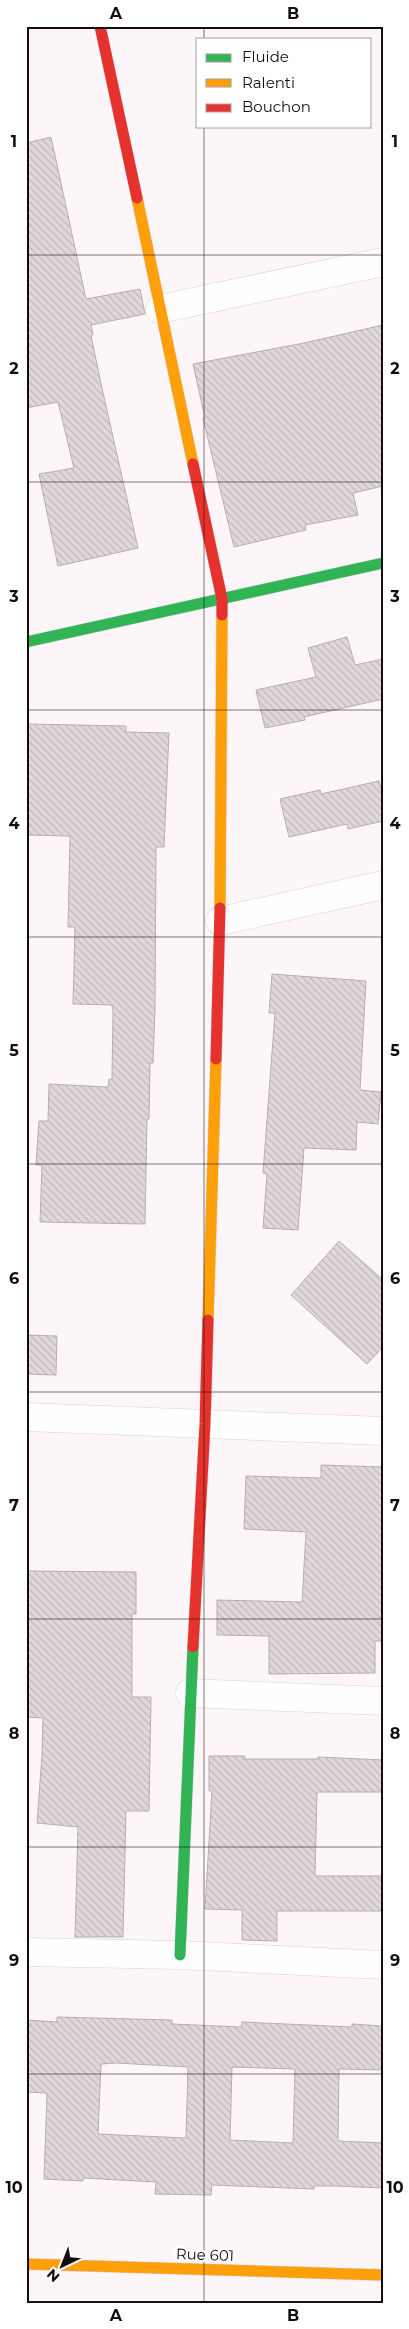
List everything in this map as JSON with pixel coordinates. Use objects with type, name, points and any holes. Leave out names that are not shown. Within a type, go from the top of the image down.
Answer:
[{"type":"street","points":[[100,26],[222,599],[220,921],[205,1424],[190,1693],[180,1955]]},
{"type":"street","points":[[160,309],[383,262]]},
{"type":"street","points":[[26,642],[383,563]]},
{"type":"street","points":[[220,921],[383,886]]},
{"type":"street","points":[[26,1417],[383,1431]]},
{"type":"street","points":[[190,1693],[383,1701]]},
{"type":"street","points":[[26,1952],[180,1955],[383,1965]]},
{"type":"street","name":"Rue 601","points":[[26,2264],[383,2275]]},
{"type":"building","points":[[51,137],[86,299],[140,289],[145,314],[91,325],[93,335],[91,336],[138,548],[58,566],[39,474],[74,468],[58,402],[26,408],[26,143]]},
{"type":"building","points":[[383,325],[383,486],[353,493],[358,515],[305,525],[306,530],[234,547],[203,418],[205,418],[193,364],[304,343]]},
{"type":"building","points":[[347,637],[355,665],[383,659],[383,699],[304,717],[305,720],[265,728],[256,690],[316,677],[308,648]]},
{"type":"building","points":[[26,724],[126,726],[126,732],[169,733],[164,847],[156,847],[155,1009],[153,1063],[150,1063],[149,1119],[147,1119],[145,1224],[40,1222],[42,1165],[36,1165],[39,1121],[48,1121],[49,1084],[108,1087],[109,1079],[112,1079],[113,1011],[112,1005],[73,1004],[75,927],[68,927],[70,836],[26,835]]},
{"type":"building","points":[[379,781],[383,797],[383,821],[348,829],[347,824],[289,837],[280,799],[320,790],[321,794]]},
{"type":"building","points":[[272,974],[366,981],[360,1090],[381,1092],[378,1124],[357,1122],[356,1150],[304,1148],[298,1230],[263,1228],[267,1174],[263,1173],[275,1013],[269,1013]]},
{"type":"building","points":[[339,1241],[383,1280],[383,1347],[367,1364],[291,1295]]},
{"type":"building","points":[[26,1335],[57,1336],[56,1375],[26,1374]]},
{"type":"building","points":[[321,1465],[382,1467],[383,1641],[375,1641],[375,1673],[269,1674],[269,1636],[217,1635],[217,1600],[302,1602],[306,1532],[244,1529],[246,1476],[321,1478]]},
{"type":"building","points":[[26,1571],[136,1572],[136,1614],[132,1614],[132,1697],[151,1697],[149,1811],[126,1811],[123,1937],[75,1937],[78,1827],[37,1823],[43,1718],[26,1717]]},
{"type":"building","points":[[209,1756],[245,1756],[245,1759],[318,1759],[318,1757],[383,1760],[383,1792],[317,1792],[315,1876],[383,1876],[383,1911],[277,1911],[277,1941],[242,1940],[242,1910],[205,1909],[212,1791],[209,1791]]},
{"type":"building","points":[[57,2017],[172,2020],[172,2024],[241,2027],[242,2022],[352,2027],[352,2024],[383,2026],[383,2070],[339,2069],[338,2141],[383,2143],[383,2188],[314,2186],[314,2189],[212,2185],[211,2195],[155,2194],[156,2182],[83,2178],[83,2181],[44,2179],[47,2093],[26,2092],[26,2020],[57,2022]],"holes":[[[116,2063],[188,2067],[186,2138],[98,2134],[101,2064]],[[232,2067],[295,2069],[293,2143],[230,2140]]]},
{"type":"traffic: fast","points":[[26,642],[383,563]]},
{"type":"traffic: fast","points":[[180,1955],[193,1647]]},
{"type":"traffic: slow","points":[[137,198],[193,464]]},
{"type":"traffic: slow","points":[[220,908],[222,615]]},
{"type":"traffic: slow","points":[[208,1320],[216,1059]]},
{"type":"traffic: slow","points":[[26,2264],[383,2275]]},
{"type":"traffic: jam","points":[[100,26],[137,198]]},
{"type":"traffic: jam","points":[[193,464],[222,599],[222,615]]},
{"type":"traffic: jam","points":[[216,1059],[220,908]]},
{"type":"traffic: jam","points":[[193,1647],[205,1424],[208,1320]]}]
